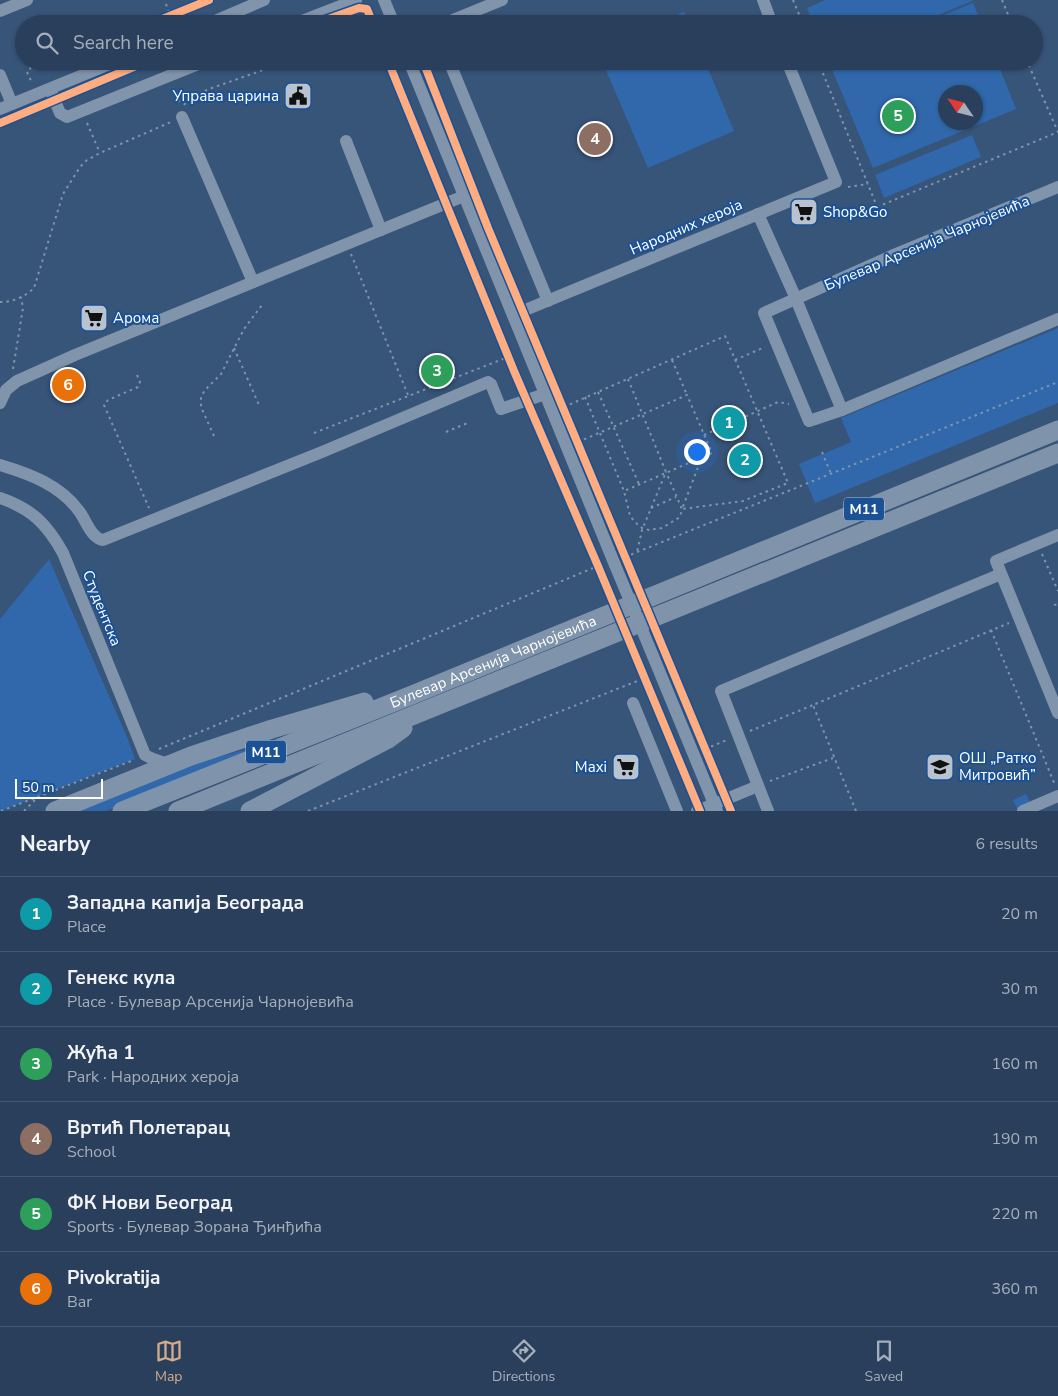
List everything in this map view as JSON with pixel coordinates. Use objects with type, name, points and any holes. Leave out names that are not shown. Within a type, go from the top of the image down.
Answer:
[{"type":"highway","name":"Булевар Арсенија Чарнојевића","points":[[122,811],[412,695],[1058,430]]},
{"type":"highway","name":"Булевар Арсенија Чарнојевића","points":[[178,811],[1058,453]]},
{"type":"highway","points":[[55,811],[170,765],[272,729],[390,695],[402,693],[412,695]]},
{"type":"highway","points":[[250,811],[388,739],[406,726],[415,715]]},
{"type":"street","points":[[5,6],[27,0]]},
{"type":"street","points":[[232,15],[264,0]]},
{"type":"street","points":[[317,15],[356,0]]},
{"type":"street","points":[[384,0],[390,15]]},
{"type":"street","points":[[465,15],[502,0]]},
{"type":"street","points":[[763,0],[769,15]]},
{"type":"street","points":[[1,79],[6,106],[95,70]]},
{"type":"street","points":[[50,89],[60,113],[68,117],[185,70]]},
{"type":"street","points":[[413,70],[715,807]]},
{"type":"street","points":[[452,70],[548,301]]},
{"type":"street","name":"Народних хероја","points":[[513,316],[836,182],[791,70]]},
{"type":"street","points":[[183,114],[253,282]]},
{"type":"street","points":[[346,141],[381,230]]},
{"type":"street","name":"Булевар Арсенија Чарнојевића","points":[[842,410],[809,421],[764,313],[896,254],[1058,187]]},
{"type":"street","points":[[0,403],[2,396],[10,386],[75,355],[464,196]]},
{"type":"street","points":[[758,214],[842,410],[1058,319]]},
{"type":"street","points":[[0,465],[50,484],[76,506],[93,533],[100,540],[106,540],[488,382],[491,384],[501,409],[545,394]]},
{"type":"street","name":"Студентска","points":[[0,498],[31,512],[47,527],[56,540],[145,755]]},
{"type":"street","points":[[1058,535],[996,561],[1058,713]]},
{"type":"street","points":[[768,811],[721,691],[1001,574]]},
{"type":"street","points":[[632,704],[677,811]]},
{"type":"street","points":[[134,779],[145,755],[170,765]]},
{"type":"street","points":[[696,811],[715,807],[758,786]]},
{"type":"street","points":[[1023,811],[1058,796]]},
{"type":"path","points":[[793,0],[799,15]]},
{"type":"path","points":[[1002,0],[1008,15]]},
{"type":"path","points":[[188,8],[197,2],[208,1]]},
{"type":"path","points":[[166,4],[167,15]]},
{"type":"path","points":[[172,15],[179,12]]},
{"type":"path","points":[[1,79],[32,70]]},
{"type":"path","points":[[822,70],[882,219]]},
{"type":"path","points":[[877,207],[1058,133],[1032,70]]},
{"type":"path","points":[[189,98],[261,71]]},
{"type":"path","points":[[0,302],[20,297],[34,288],[60,203],[72,177],[87,160],[183,114],[168,77]]},
{"type":"path","points":[[233,81],[235,86]]},
{"type":"path","points":[[82,112],[100,153]]},
{"type":"path","points":[[347,244],[408,395]]},
{"type":"path","points":[[10,386],[23,308],[20,297]]},
{"type":"path","points":[[214,436],[201,407],[201,397],[205,390],[221,374],[244,329],[262,305]]},
{"type":"path","points":[[563,407],[725,336],[788,483],[743,501],[682,509]]},
{"type":"path","points":[[234,348],[259,405]]},
{"type":"path","points":[[314,433],[408,395],[510,360],[505,348]]},
{"type":"path","points":[[736,360],[760,349]]},
{"type":"path","points":[[624,491],[712,453],[672,359]]},
{"type":"path","points":[[137,375],[140,382],[138,387],[108,400],[104,405],[154,519]]},
{"type":"path","points":[[628,379],[682,509]]},
{"type":"path","points":[[626,557],[1058,382]]},
{"type":"path","points":[[598,392],[639,484]]},
{"type":"path","points":[[576,443],[687,395]]},
{"type":"path","points":[[585,397],[624,491],[630,516],[642,528],[655,530],[662,528],[680,517],[702,457]]},
{"type":"path","points":[[559,398],[566,416]]},
{"type":"path","points":[[704,435],[781,402],[789,404]]},
{"type":"path","points":[[446,432],[470,422]]},
{"type":"path","points":[[574,433],[576,443],[581,451]]},
{"type":"path","points":[[822,452],[831,474]]},
{"type":"path","points":[[637,552],[642,528],[666,472]]},
{"type":"path","points":[[651,508],[677,496]]},
{"type":"path","points":[[743,501],[746,508]]},
{"type":"path","points":[[1038,544],[1058,591]]},
{"type":"path","points":[[620,546],[630,568]]},
{"type":"path","points":[[1,811],[145,755],[600,570],[594,558]]},
{"type":"path","points":[[1054,605],[1058,604]]},
{"type":"path","points":[[738,736],[1019,619]]},
{"type":"path","points":[[991,630],[1058,791]]},
{"type":"path","points":[[308,811],[644,675],[648,687]]},
{"type":"path","points":[[813,705],[856,811]]},
{"type":"path","points":[[701,740],[708,757]]},
{"type":"path","points":[[705,749],[719,743]]},
{"type":"path","points":[[758,786],[834,758]]},
{"type":"path","points":[[24,811],[39,796]]},
{"type":"shaded area","points":[[825,0],[972,0],[939,15],[810,15],[807,8]]},
{"type":"shaded area","points":[[973,3],[978,15],[944,15]]},
{"type":"shaded area","points":[[606,70],[709,70],[734,131],[648,168]]},
{"type":"shaded area","points":[[832,70],[1001,70],[1016,109],[983,123],[983,85],[938,85],[938,130],[965,130],[873,168]]},
{"type":"shaded area","points":[[972,135],[981,157],[884,198],[875,175]]},
{"type":"shaded area","points":[[1058,328],[1058,403],[815,503],[799,464],[851,442],[841,418]]},
{"type":"shaded area","points":[[49,559],[135,759],[0,811],[0,619]]},
{"type":"shaded area","points":[[268,746],[106,811],[78,811],[202,761]]},
{"type":"shaded area","points":[[1026,794],[1032,806],[1018,811],[1013,800]]},
{"type":"cycle path","points":[[172,15],[209,0]]},
{"type":"cycle path","points":[[339,15],[359,8],[367,9],[369,15]]},
{"type":"cycle path","points":[[0,123],[127,70]]},
{"type":"cycle path","points":[[392,70],[514,371],[700,811]]},
{"type":"cycle path","points":[[427,70],[488,228],[731,811]]},
{"type":"place","name":"Управа царина","points":[[298,96]]},
{"type":"place","name":"ФК Нови Београд","points":[[898,116]]},
{"type":"place","name":"Вртић Полетарац","points":[[595,139]]},
{"type":"place","name":"Shop&Go","points":[[804,212]]},
{"type":"place","name":"Арома","points":[[94,318]]},
{"type":"place","name":"Жућа 1","points":[[437,371]]},
{"type":"place","name":"Pivokratija","points":[[68,385]]},
{"type":"place","name":"Западна капија Београда","points":[[729,423]]},
{"type":"place","name":"Генекс кула","points":[[745,460]]},
{"type":"place","name":"Maxi","points":[[626,767]]},
{"type":"place","name":"ОШ „Ратко Митровић”","points":[[940,767]]}]
